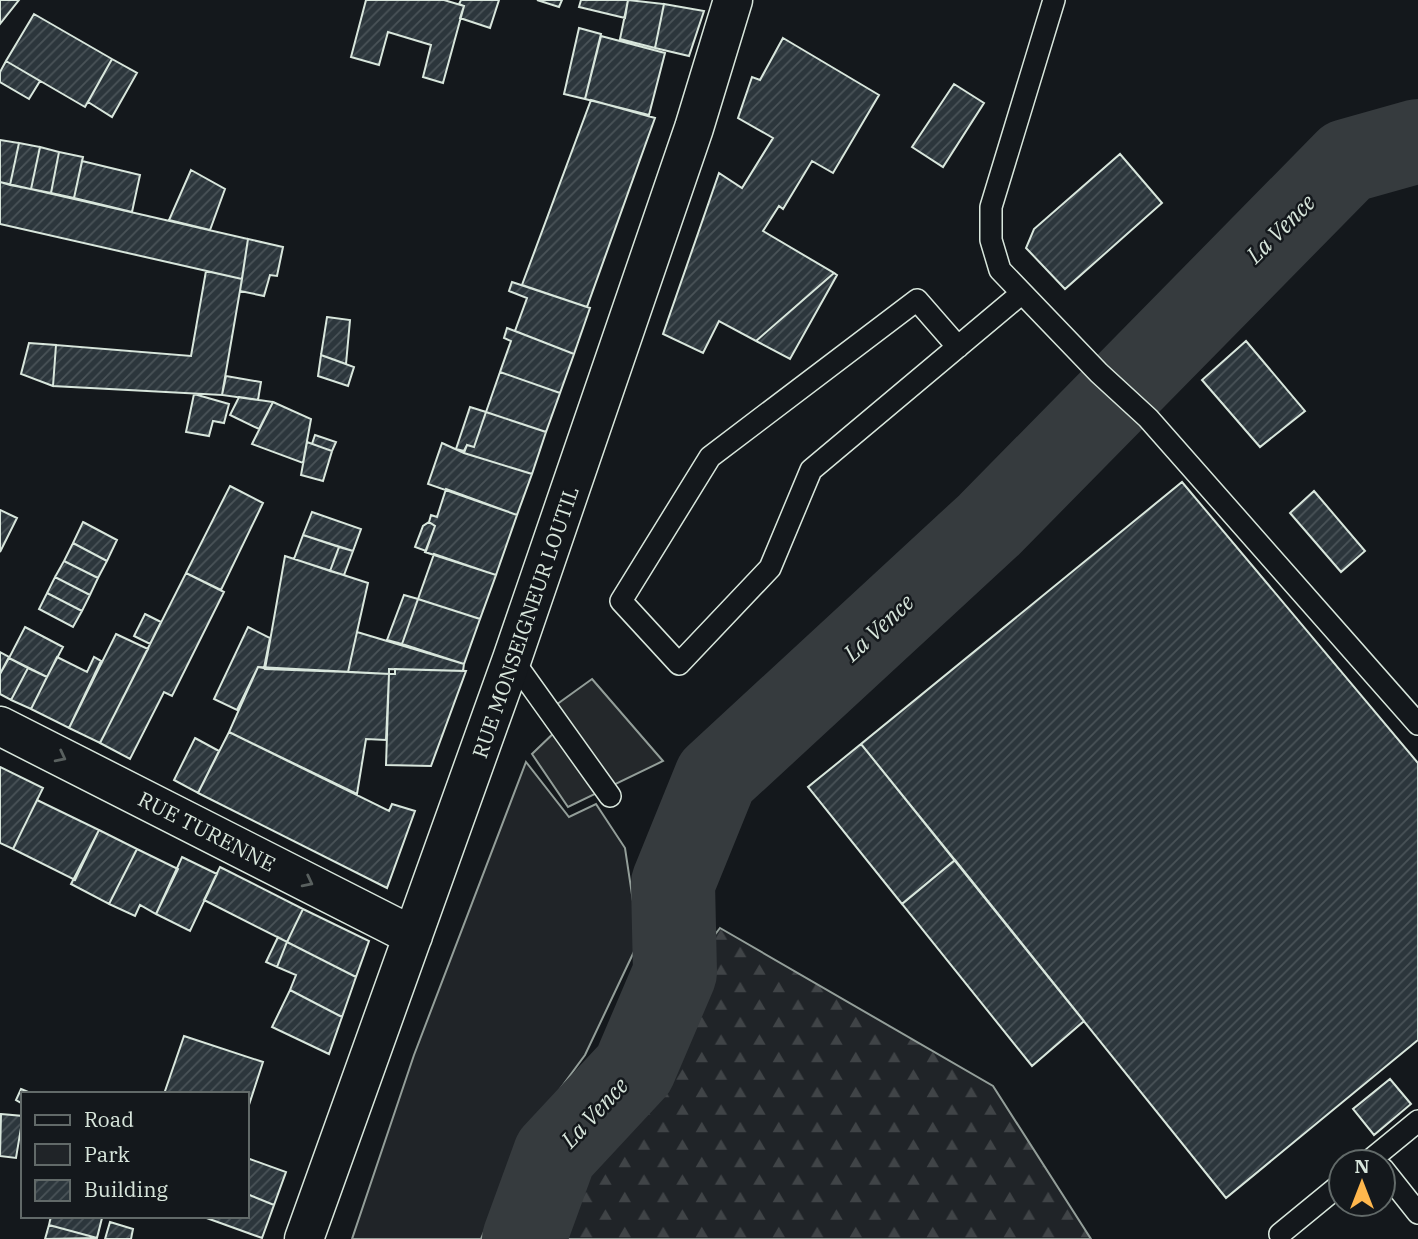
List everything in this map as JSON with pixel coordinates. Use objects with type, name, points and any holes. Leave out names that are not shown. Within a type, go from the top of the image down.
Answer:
[{"type":"street","name":"RUE MONSEIGNEUR LOUTIL","points":[[304,1239],[513,659],[694,128],[733,0]]},
{"type":"street","name":"RUE TURENNE","points":[[0,726],[413,936]]},
{"type":"lane","points":[[1054,0],[991,207],[991,240],[1000,270],[1099,373],[1148,418],[1418,724]]},
{"type":"lane","points":[[958,347],[917,300],[710,457],[621,601],[679,664],[770,568],[811,470],[958,347],[1022,293]]},
{"type":"lane","points":[[513,659],[610,796]]},
{"type":"lane","points":[[1391,1148],[1418,1121]]},
{"type":"lane","points":[[1397,1188],[1418,1213]]},
{"type":"lane","points":[[1280,1234],[1327,1195]]},
{"type":"green space","points":[[526,762],[569,817],[596,804],[625,848],[639,941],[585,1055],[524,1138],[481,1239],[352,1239],[414,1055]]},
{"type":"green space","points":[[720,928],[993,1086],[1091,1239],[525,1239],[541,1163]]},
{"type":"shaded area","points":[[592,679],[663,761],[568,807],[532,754],[560,727],[549,710]]},
{"type":"building","points":[[0,0],[19,0],[0,24]]},
{"type":"building","points":[[366,0],[444,0],[464,6],[443,83],[423,77],[431,45],[388,32],[379,65],[351,57]]},
{"type":"building","points":[[461,0],[499,0],[490,28],[460,18],[464,6],[459,4]]},
{"type":"building","points":[[537,0],[562,0],[559,7]]},
{"type":"building","points":[[581,0],[628,0],[625,18],[579,7]]},
{"type":"building","points":[[628,0],[664,4],[655,48],[620,39]]},
{"type":"building","points":[[664,4],[704,11],[689,56],[655,48]]},
{"type":"building","points":[[34,14],[112,59],[85,107],[6,61]]},
{"type":"building","points":[[579,28],[601,34],[585,99],[564,94]]},
{"type":"building","points":[[601,36],[665,53],[649,115],[585,99]]},
{"type":"building","points":[[783,38],[879,95],[833,173],[812,161],[783,209],[779,206],[763,231],[834,273],[756,341],[719,321],[703,353],[663,334],[719,173],[742,188],[773,138],[738,118],[752,77],[760,80]]},
{"type":"building","points":[[112,59],[137,73],[112,117],[88,102]]},
{"type":"building","points":[[6,61],[40,81],[29,99],[0,82],[0,72]]},
{"type":"building","points":[[954,84],[984,103],[943,167],[912,147]]},
{"type":"building","points":[[591,100],[655,118],[587,307],[522,285]]},
{"type":"building","points":[[0,140],[19,143],[10,185],[0,182]]},
{"type":"building","points":[[19,143],[40,147],[31,189],[10,185]]},
{"type":"building","points":[[40,147],[59,152],[51,193],[31,189]]},
{"type":"building","points":[[59,152],[83,157],[74,198],[51,193]]},
{"type":"building","points":[[1120,154],[1162,203],[1065,289],[1026,248],[1034,229]]},
{"type":"building","points":[[82,161],[140,175],[132,212],[74,198]]},
{"type":"building","points":[[191,170],[225,189],[210,230],[169,220]]},
{"type":"building","points":[[0,182],[248,239],[242,279],[0,224]]},
{"type":"building","points":[[248,239],[283,247],[277,276],[270,275],[264,296],[240,291]]},
{"type":"building","points":[[206,271],[242,279],[222,395],[53,386],[56,345],[191,356]]},
{"type":"building","points":[[834,273],[837,275],[790,359],[756,341]]},
{"type":"building","points":[[512,282],[590,308],[574,354],[515,331],[527,298],[509,291]]},
{"type":"building","points":[[327,317],[350,320],[346,364],[321,355]]},
{"type":"building","points":[[507,328],[574,354],[560,393],[500,372],[511,341],[504,338]]},
{"type":"building","points":[[1246,341],[1305,411],[1260,447],[1202,380]]},
{"type":"building","points":[[29,343],[56,345],[53,386],[21,374]]},
{"type":"building","points":[[321,355],[354,367],[348,386],[318,376]]},
{"type":"building","points":[[500,372],[560,393],[546,432],[486,412]]},
{"type":"building","points":[[226,376],[261,382],[258,400],[222,395]]},
{"type":"building","points":[[194,394],[229,404],[224,423],[213,421],[209,436],[186,432]]},
{"type":"building","points":[[239,397],[273,402],[259,429],[230,415]]},
{"type":"building","points":[[273,402],[311,419],[303,463],[252,444]]},
{"type":"building","points":[[470,407],[486,412],[474,447],[467,445],[464,451],[456,449]]},
{"type":"building","points":[[486,412],[546,432],[532,474],[464,453],[467,445],[474,447]]},
{"type":"building","points":[[315,435],[336,442],[332,451],[312,444]]},
{"type":"building","points":[[307,442],[332,451],[323,481],[301,475]]},
{"type":"building","points":[[442,443],[464,453],[532,474],[517,515],[428,484]]},
{"type":"building","points":[[1182,482],[1418,763],[1418,1040],[1226,1198],[861,744]]},
{"type":"building","points":[[230,486],[263,503],[221,590],[186,573]]},
{"type":"building","points":[[446,489],[517,515],[496,575],[425,552],[435,526],[429,522],[431,515],[437,517]]},
{"type":"building","points":[[1314,491],[1365,551],[1341,572],[1290,513]]},
{"type":"building","points":[[0,510],[17,518],[0,552]]},
{"type":"building","points":[[312,512],[361,529],[353,551],[303,535]]},
{"type":"building","points":[[83,522],[117,540],[107,561],[73,543]]},
{"type":"building","points":[[429,522],[435,526],[426,551],[415,547],[423,526]]},
{"type":"building","points":[[303,535],[339,547],[330,571],[294,559]]},
{"type":"building","points":[[73,543],[107,561],[98,578],[64,561]]},
{"type":"building","points":[[339,547],[353,551],[344,575],[330,571]]},
{"type":"building","points":[[434,554],[496,575],[480,619],[418,599]]},
{"type":"building","points":[[285,556],[368,583],[348,672],[265,669]]},
{"type":"building","points":[[64,561],[98,578],[90,595],[55,577]]},
{"type":"building","points":[[186,573],[224,592],[172,696],[164,692],[130,759],[100,743]]},
{"type":"building","points":[[55,577],[90,595],[82,611],[47,593]]},
{"type":"building","points":[[47,593],[82,611],[73,627],[39,609]]},
{"type":"building","points":[[404,595],[418,599],[402,644],[387,640]]},
{"type":"building","points":[[418,599],[480,619],[464,664],[402,644]]},
{"type":"building","points":[[145,614],[161,622],[150,644],[134,636]]},
{"type":"building","points":[[25,627],[63,647],[47,677],[9,658]]},
{"type":"building","points":[[248,627],[270,638],[264,668],[258,667],[237,710],[214,699]]},
{"type":"building","points":[[357,632],[464,664],[463,671],[389,669],[389,674],[348,672]]},
{"type":"building","points":[[116,634],[148,649],[100,743],[69,728]]},
{"type":"building","points":[[0,652],[9,657],[0,674]]},
{"type":"building","points":[[57,657],[87,672],[94,657],[101,661],[69,728],[31,709]]},
{"type":"building","points":[[9,658],[28,668],[11,700],[0,694],[0,674]]},
{"type":"building","points":[[258,667],[389,674],[386,740],[366,739],[357,794],[229,732]]},
{"type":"building","points":[[28,668],[47,677],[31,709],[11,700]]},
{"type":"building","points":[[395,669],[466,671],[431,766],[386,765],[389,674],[395,674]]},
{"type":"building","points":[[229,732],[389,811],[392,804],[415,811],[387,888],[198,793]]},
{"type":"building","points":[[195,738],[219,751],[198,793],[174,780]]},
{"type":"building","points":[[861,744],[955,860],[902,904],[808,787]]},
{"type":"building","points":[[0,767],[43,788],[13,849],[0,843]]},
{"type":"building","points":[[37,800],[99,830],[75,880],[13,849]]},
{"type":"building","points":[[99,830],[137,849],[109,904],[71,884]]},
{"type":"building","points":[[137,849],[178,869],[156,914],[140,905],[135,916],[109,904]]},
{"type":"building","points":[[182,857],[217,874],[190,931],[156,914]]},
{"type":"building","points":[[955,860],[1084,1021],[1032,1066],[902,904]]},
{"type":"building","points":[[220,867],[303,909],[287,942],[204,900]]},
{"type":"building","points":[[303,909],[369,941],[356,977],[287,942]]},
{"type":"building","points":[[278,937],[287,942],[277,967],[266,962]]},
{"type":"building","points":[[287,942],[356,977],[342,1017],[290,990],[296,975],[277,967]]},
{"type":"building","points":[[290,990],[342,1017],[329,1054],[272,1027]]},
{"type":"building","points":[[184,1036],[263,1062],[248,1108],[248,1092],[165,1092]]},
{"type":"building","points":[[1390,1079],[1411,1104],[1374,1135],[1353,1109]]},
{"type":"building","points":[[21,1089],[28,1092],[21,1092],[21,1103],[16,1100]]},
{"type":"building","points":[[1,1114],[21,1116],[16,1158],[0,1156]]},
{"type":"building","points":[[248,1158],[286,1172],[274,1205],[248,1194]]},
{"type":"building","points":[[248,1194],[274,1205],[262,1238],[207,1218],[248,1218]]},
{"type":"building","points":[[51,1218],[102,1218],[97,1238],[49,1225]]},
{"type":"building","points":[[110,1222],[133,1229],[131,1239],[105,1239]]},
{"type":"building","points":[[49,1225],[97,1238],[45,1239]]},
{"type":"waterway","name":"La Vence","points":[[524,1239],[555,1154],[634,1069],[675,973],[673,883],[716,777],[989,525],[1347,161],[1418,141]]}]
